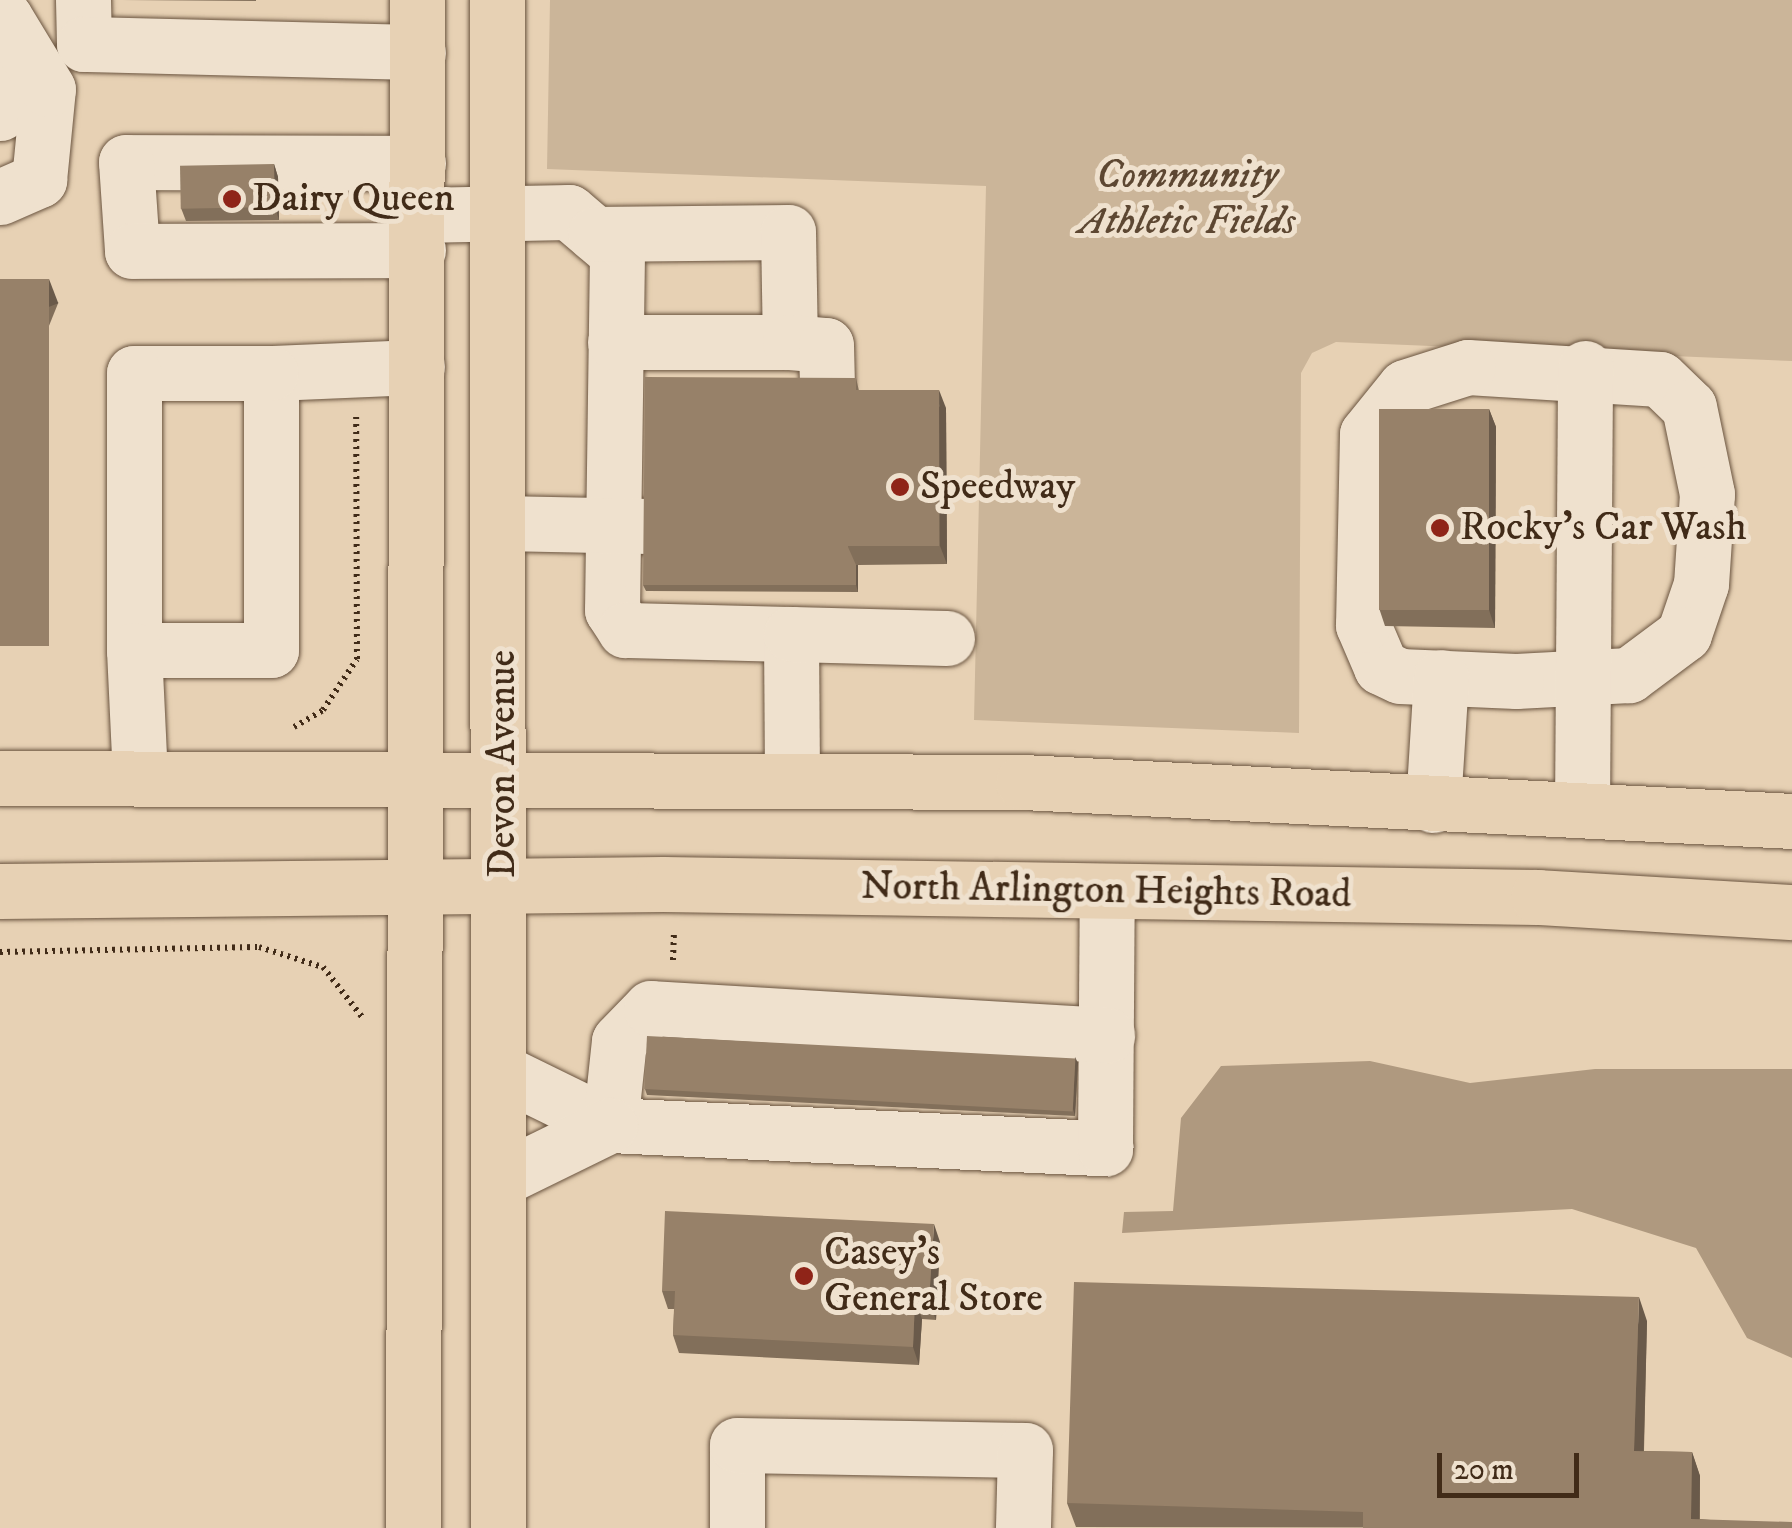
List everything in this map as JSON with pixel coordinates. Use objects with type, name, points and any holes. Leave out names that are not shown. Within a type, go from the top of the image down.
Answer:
[{"type":"main road","name":"Devon Avenue","points":[[498,0],[504,523],[498,1528]]},
{"type":"main road","name":"Devon Avenue","points":[[413,1528],[420,773],[418,26]]},
{"type":"main road","points":[[0,778],[420,773],[792,778],[1792,821]]},
{"type":"main road","name":"North Arlington Heights Road","points":[[0,891],[419,882],[1538,897],[1792,912]]},
{"type":"lane","points":[[83,0],[84,44],[418,26]]},
{"type":"lane","points":[[0,113],[5,9]]},
{"type":"lane","points":[[0,197],[39,180],[48,89],[5,9]]},
{"type":"lane","points":[[418,209],[569,212],[617,253],[616,342],[630,443],[629,524],[612,610],[624,630],[814,620],[947,638]]},
{"type":"lane","points":[[594,234],[788,232],[790,342]]},
{"type":"lane","points":[[616,342],[790,342],[826,346],[828,385]]},
{"type":"lane","points":[[140,776],[134,650],[134,373],[417,367]]},
{"type":"lane","points":[[1468,367],[1584,368],[1660,379],[1689,407],[1707,494],[1701,584],[1684,634],[1629,674],[1441,676],[1381,667],[1368,642],[1367,434],[1405,386],[1468,367]]},
{"type":"lane","points":[[1582,810],[1584,368]]},
{"type":"lane","points":[[134,650],[271,650],[271,373]]},
{"type":"lane","points":[[504,523],[629,524]]},
{"type":"lane","points":[[792,778],[814,620]]},
{"type":"lane","points":[[1432,805],[1441,676]]},
{"type":"lane","points":[[502,1072],[610,1125],[1106,1148],[1107,892]]},
{"type":"lane","points":[[610,1125],[619,1041],[651,1008],[1106,1035]]},
{"type":"lane","points":[[502,1178],[610,1125]]},
{"type":"lane","points":[[737,1528],[737,1445],[1025,1450],[1024,1528]]},
{"type":"path","points":[[673,976],[674,924]]},
{"type":"path","points":[[300,955],[304,944]]},
{"type":"path","points":[[0,952],[260,947],[300,955],[351,997],[363,1034]]},
{"type":"green space","name":"Community Athletic Fields","points":[[550,0],[1792,0],[1792,361],[1336,342],[1312,353],[1301,373],[1299,733],[974,720],[986,186],[547,169]]},
{"type":"shaded area","points":[[1370,1061],[1470,1083],[1595,1069],[1792,1069],[1792,1358],[1747,1338],[1696,1248],[1572,1209],[1122,1233],[1124,1212],[1173,1211],[1181,1118],[1221,1066]]},
{"type":"building","name":"Dairy Queen","points":[[274,164],[275,207],[181,209],[180,166]]},
{"type":"building","points":[[0,279],[49,279],[49,646],[0,646]]},
{"type":"building","name":"Speedway","points":[[645,377],[856,378],[856,391],[848,391],[848,547],[856,565],[856,585],[643,585]]},
{"type":"building","name":"Speedway","points":[[848,390],[939,390],[939,546],[848,546]]},
{"type":"building","name":"Rocky's Car Wash","points":[[1379,409],[1489,409],[1489,610],[1379,610]]},
{"type":"building","points":[[647,1036],[1075,1058],[1073,1111],[644,1089]]},
{"type":"building","name":"Casey's General Store","points":[[665,1211],[934,1224],[929,1302],[915,1301],[913,1347],[673,1335],[675,1291],[662,1291]]},
{"type":"building","points":[[1074,1282],[1639,1297],[1634,1451],[1692,1452],[1691,1519],[1792,1522],[1792,1528],[1363,1528],[1363,1512],[1067,1503]]},
{"type":"place","name":"Dairy Queen","points":[[232,199]]},
{"type":"place","name":"Speedway","points":[[900,487]]},
{"type":"place","name":"Rocky's Car Wash","points":[[1440,528]]},
{"type":"place","name":"Casey's General Store","points":[[804,1276]]}]
